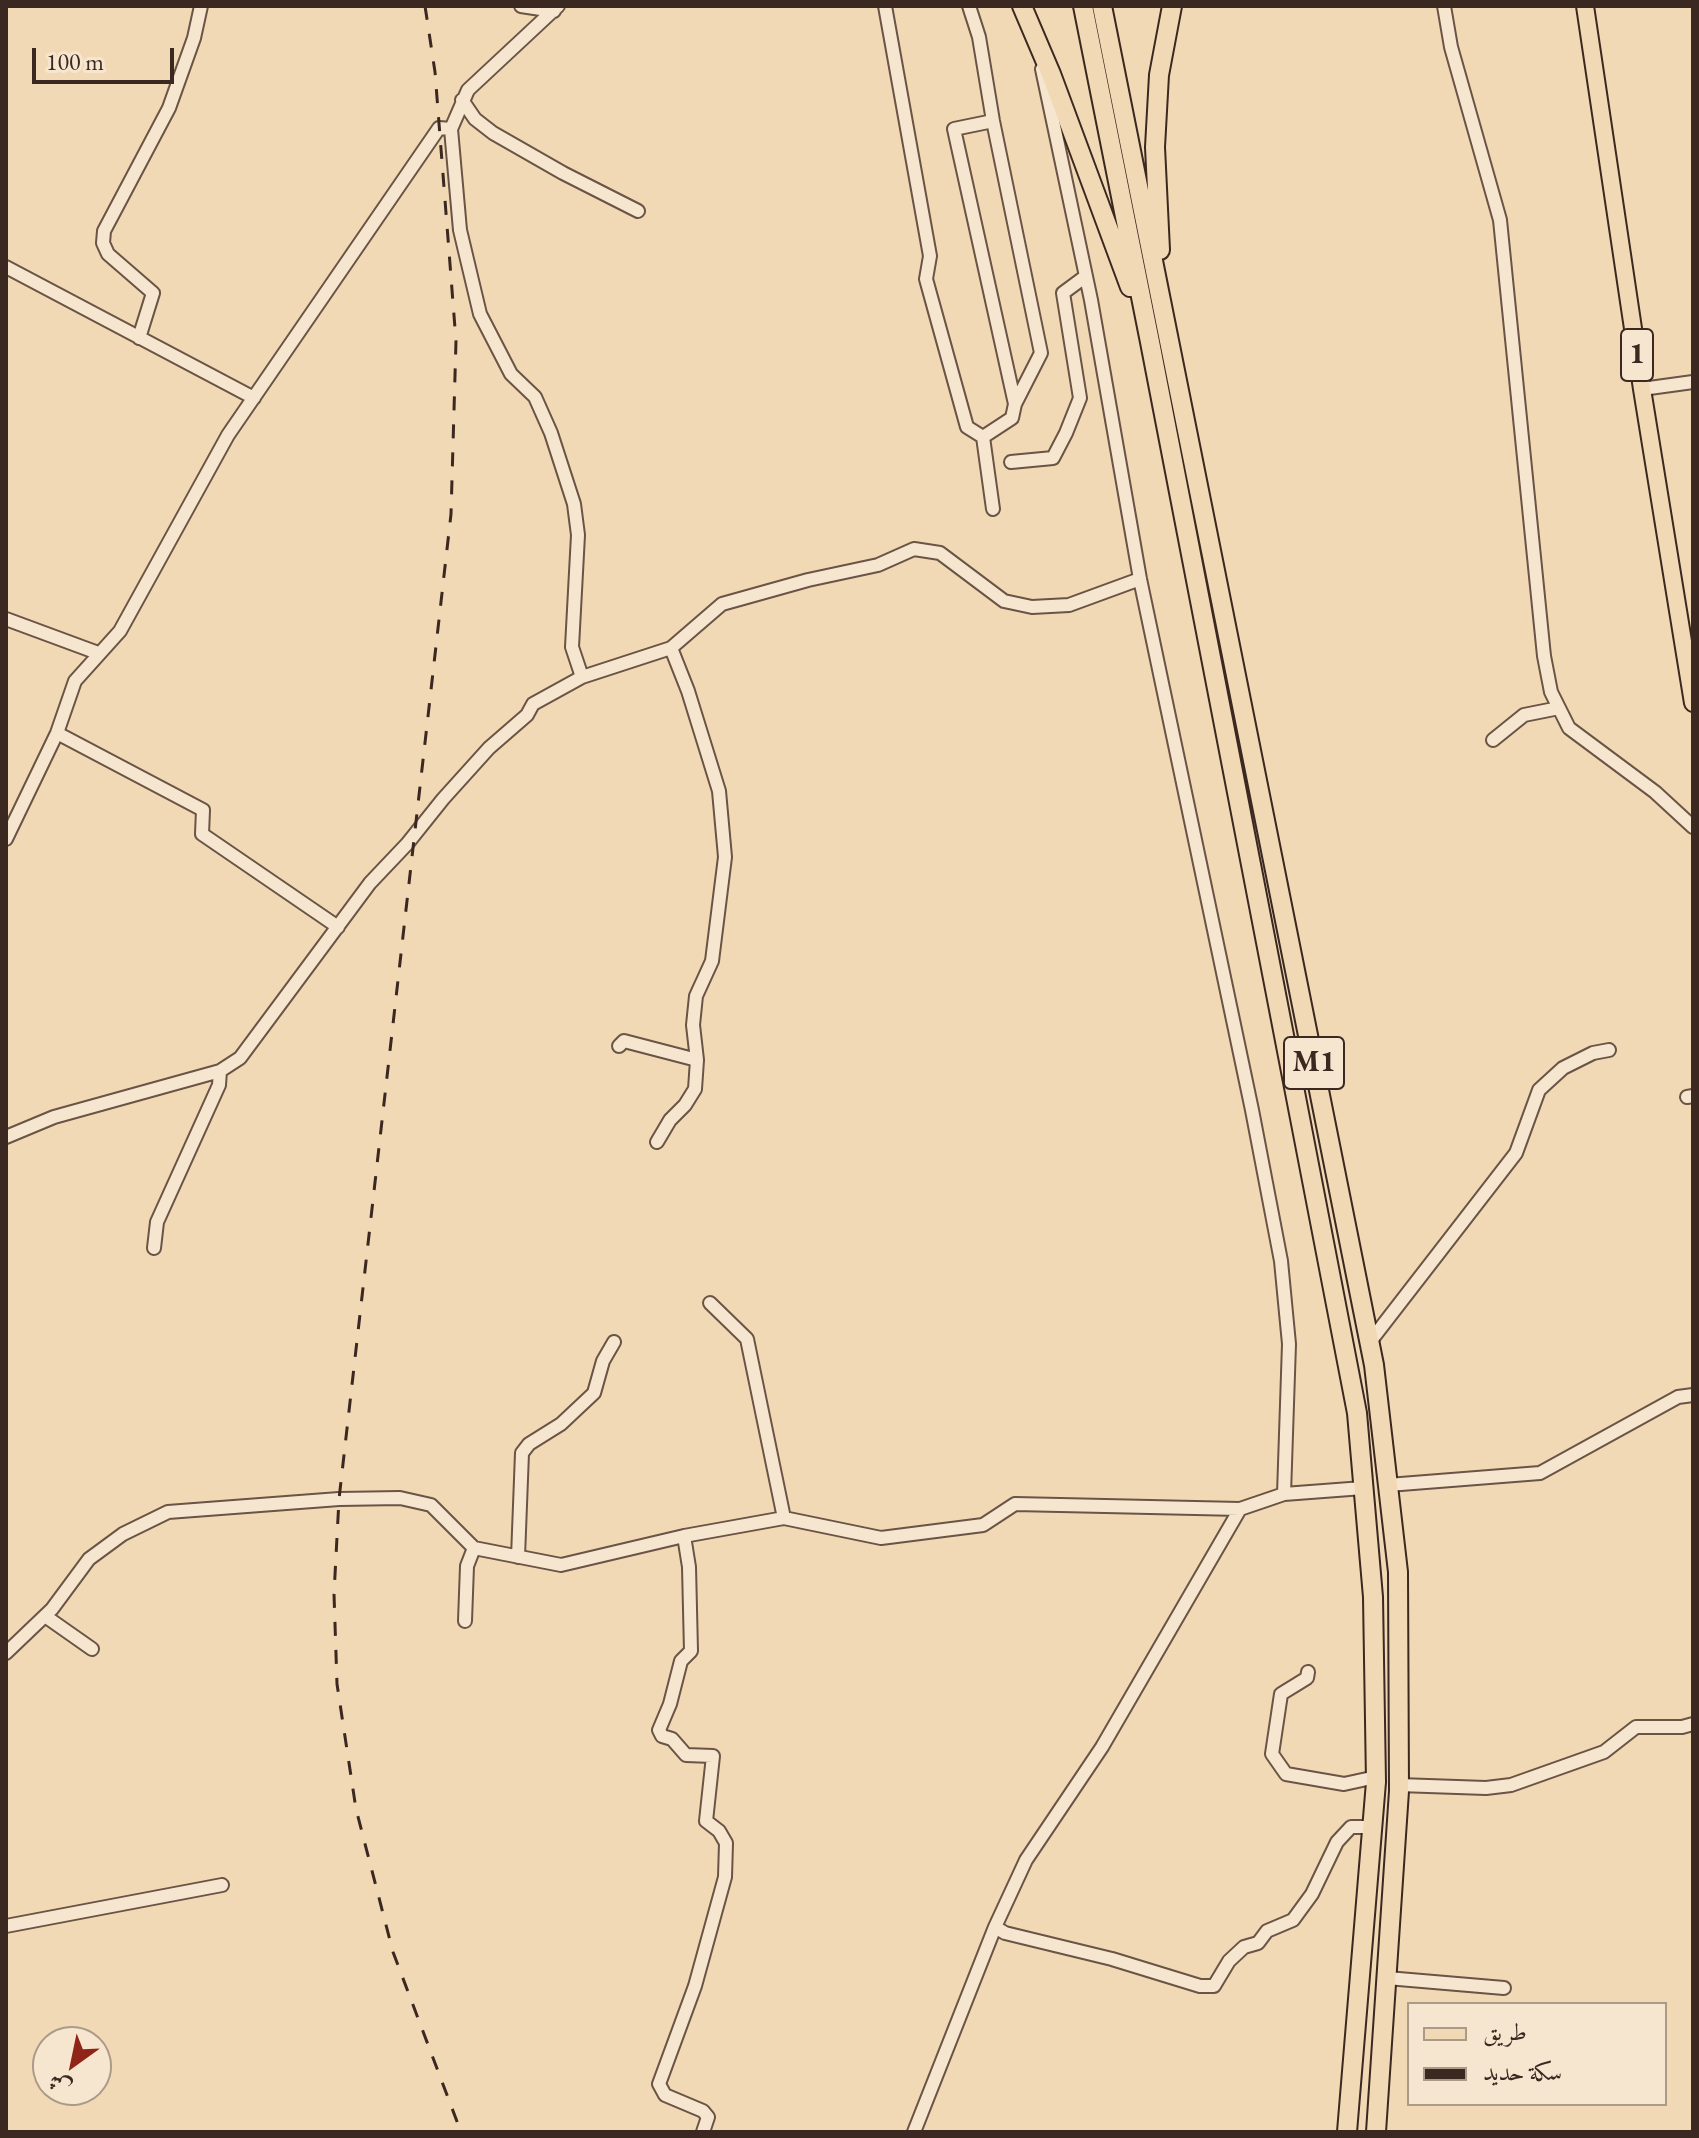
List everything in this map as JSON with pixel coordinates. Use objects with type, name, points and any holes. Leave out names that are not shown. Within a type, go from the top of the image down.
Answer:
[{"type":"highway","points":[[1022,6],[1150,342]]},
{"type":"highway","name":"M1","points":[[1083,6],[1357,1413],[1373,1597],[1376,1777],[1347,2132]]},
{"type":"highway","name":"M1","points":[[1102,6],[1369,1343],[1388,1485],[1398,1572],[1399,1785],[1376,2132]]},
{"type":"highway","points":[[1164,312],[1155,147],[1159,75],[1172,6]]},
{"type":"main road","name":"1","points":[[1585,6],[1693,703]]},
{"type":"street","points":[[139,338],[153,293],[108,254],[103,243],[104,231],[169,108],[194,38],[201,6]]},
{"type":"street","points":[[521,6],[556,8]]},
{"type":"street","points":[[885,6],[930,256],[926,279],[967,427],[983,437]]},
{"type":"street","points":[[969,6],[979,37],[993,121],[1041,353],[1015,404],[1012,418],[983,437]]},
{"type":"street","points":[[1444,6],[1451,47],[1500,220],[1544,656],[1551,692],[1569,728],[1655,792],[1693,827]]},
{"type":"street","points":[[556,8],[468,90],[451,129],[460,230],[480,314],[511,374],[535,397],[551,433],[574,504],[578,535],[572,647],[582,677]]},
{"type":"street","points":[[1034,31],[1086,276],[1140,579],[1281,1261],[1289,1344],[1284,1494]]},
{"type":"street","points":[[462,100],[475,119],[493,133],[638,211]]},
{"type":"street","points":[[993,121],[954,129],[1015,404]]},
{"type":"street","points":[[6,839],[57,733],[75,681],[120,631],[228,435],[439,128],[451,129]]},
{"type":"street","points":[[6,267],[254,398]]},
{"type":"street","points":[[1011,462],[1053,458],[1066,433],[1080,398],[1063,293],[1086,276]]},
{"type":"street","points":[[1642,389],[1693,382]]},
{"type":"street","points":[[983,437],[993,509]]},
{"type":"street","points":[[6,1137],[54,1117],[220,1071],[240,1058],[370,883],[489,748],[527,715],[533,704],[582,677],[671,648],[722,604],[808,580],[878,565],[914,549],[940,553],[1004,601],[1032,607],[1069,605],[1140,579]]},
{"type":"street","points":[[6,619],[98,653]]},
{"type":"street","points":[[657,1142],[695,1089],[697,1060],[693,1025],[696,996],[712,961],[725,857],[719,791],[688,691],[671,648]]},
{"type":"street","points":[[1493,740],[1524,715],[1559,708]]},
{"type":"street","points":[[57,733],[203,810],[202,834],[338,927]]},
{"type":"street","points":[[619,1046],[624,1041],[697,1060]]},
{"type":"street","points":[[1369,1343],[1516,1153],[1539,1090],[1563,1068],[1593,1053],[1609,1050]]},
{"type":"street","points":[[154,1248],[157,1222],[219,1085],[220,1071]]},
{"type":"street","points":[[710,1303],[747,1339],[784,1518]]},
{"type":"street","points":[[518,1557],[522,1453],[529,1444],[561,1424],[594,1393],[603,1361],[614,1342]]},
{"type":"street","points":[[1388,1485],[1540,1473],[1678,1397],[1693,1395]]},
{"type":"street","points":[[6,1653],[45,1616],[89,1559],[123,1534],[168,1512],[339,1499],[400,1498],[431,1505],[474,1548],[561,1565],[684,1536],[784,1518],[881,1538],[983,1525],[1015,1504],[1240,1509],[1284,1494],[1363,1488]]},
{"type":"street","points":[[914,2132],[995,1927],[1026,1860],[1102,1747],[1240,1509]]},
{"type":"street","points":[[684,1536],[689,1567],[691,1651],[681,1661],[670,1704],[659,1730],[686,1755],[713,1756],[706,1821],[719,1831],[726,1843],[725,1877],[695,1986],[659,2084],[665,2095],[703,2111],[708,2117],[703,2132]]},
{"type":"street","points":[[465,1621],[467,1566],[474,1548]]},
{"type":"street","points":[[45,1616],[92,1649]]},
{"type":"street","points":[[1308,1672],[1307,1678],[1281,1694],[1272,1754],[1286,1774],[1344,1784],[1376,1777]]},
{"type":"street","points":[[1399,1785],[1486,1788],[1511,1785],[1604,1752],[1636,1727],[1682,1727],[1693,1724]]},
{"type":"street","points":[[995,1927],[1005,1933],[1112,1959],[1200,1986],[1214,1986],[1229,1961],[1244,1947],[1258,1943],[1267,1931],[1293,1920],[1312,1894],[1337,1842],[1351,1827],[1372,1827]]},
{"type":"street","points":[[6,1926],[222,1885]]},
{"type":"street","points":[[1387,1978],[1504,1988]]},
{"type":"railway","points":[[425,6],[435,72],[456,341],[451,514],[339,1499],[334,1594],[337,1684],[356,1809],[393,1952],[461,2132]]}]
